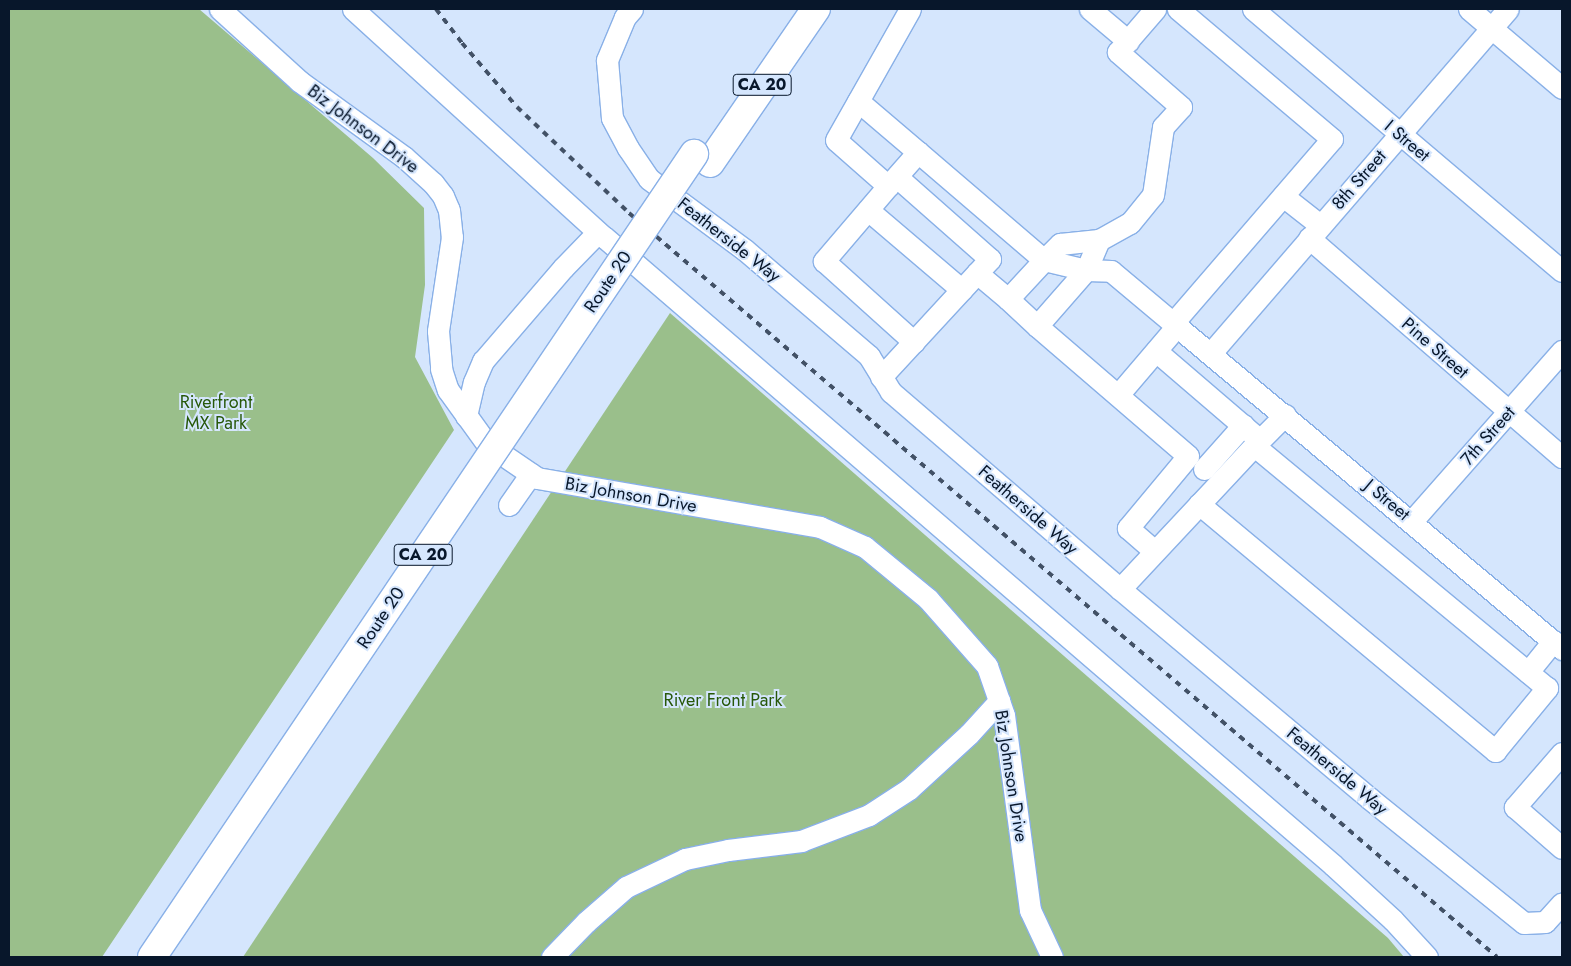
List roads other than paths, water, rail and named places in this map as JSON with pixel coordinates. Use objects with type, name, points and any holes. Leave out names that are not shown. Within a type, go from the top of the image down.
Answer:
[{"type":"highway","name":"CA 20","points":[[702,158],[794,9]]},
{"type":"highway","name":"CA 20","points":[[702,158],[816,9]]},
{"type":"highway","name":"Route 20","points":[[152,957],[702,158]]},
{"type":"highway","name":"Route 20","points":[[173,957],[702,158]]},
{"type":"street","name":"Biz Johnson Drive","points":[[220,9],[299,81],[404,156],[433,183],[442,196],[449,210],[452,237],[440,313],[438,350],[448,390],[487,444],[537,478],[820,527],[865,547],[935,606],[987,666],[1004,715],[1030,910],[1052,957]]},
{"type":"street","points":[[353,9],[598,232],[1312,846],[1364,893],[1427,957]]},
{"type":"street","name":"Featherside Way","points":[[632,9],[625,17],[607,60],[612,118],[628,148],[649,179],[745,250],[869,356],[891,392],[1120,589],[1369,798],[1524,923],[1546,922],[1562,903]]},
{"type":"street","points":[[881,377],[990,259],[893,182],[836,140],[910,9]]},
{"type":"street","points":[[1090,9],[1128,41]]},
{"type":"street","points":[[1008,299],[1060,244],[1099,240],[1130,223],[1153,195],[1163,127],[1181,107],[1118,52],[1155,9]]},
{"type":"street","points":[[1118,395],[1156,351],[1175,324],[1332,139],[1178,9]]},
{"type":"street","name":"I Street","points":[[1253,9],[1562,271]]},
{"type":"street","points":[[1470,9],[1562,88]]},
{"type":"street","name":"8th Street","points":[[1211,353],[1508,9]]},
{"type":"street","points":[[858,101],[1044,260]]},
{"type":"street","points":[[914,342],[824,262],[918,152]]},
{"type":"street","name":"Pine Street","points":[[1283,196],[1314,232],[1509,412],[1562,457]]},
{"type":"street","points":[[868,210],[962,290]]},
{"type":"street","points":[[466,416],[474,382],[483,361],[563,268],[598,232]]},
{"type":"street","points":[[1038,326],[1086,270],[1099,240]]},
{"type":"street","name":"J Street","points":[[1044,260],[1086,270],[1111,271],[1558,645]]},
{"type":"street","points":[[977,273],[1204,469]]},
{"type":"street","points":[[1156,351],[1243,425],[1257,443],[1547,688],[1495,751],[1199,504]]},
{"type":"street","name":"7th Street","points":[[1412,521],[1562,351]]},
{"type":"street","points":[[1204,469],[1257,443],[1285,415]]},
{"type":"street","points":[[1154,551],[1128,528],[1204,469],[1243,425]]},
{"type":"street","points":[[1120,589],[1199,504],[1204,469]]},
{"type":"street","points":[[508,505],[531,474]]},
{"type":"street","points":[[1528,672],[1558,645]]},
{"type":"street","points":[[552,957],[586,922],[626,888],[685,859],[728,850],[801,841],[869,815],[910,789],[969,734],[999,701]]},
{"type":"street","points":[[1562,753],[1515,807],[1562,848]]},
{"type":"railway","points":[[436,9],[462,43],[517,107],[629,213],[1497,957]]},
{"type":"park label","name":"Riverfront MX Park","points":[[216,413]]},
{"type":"park label","name":"River Front Park","points":[[723,700]]}]
